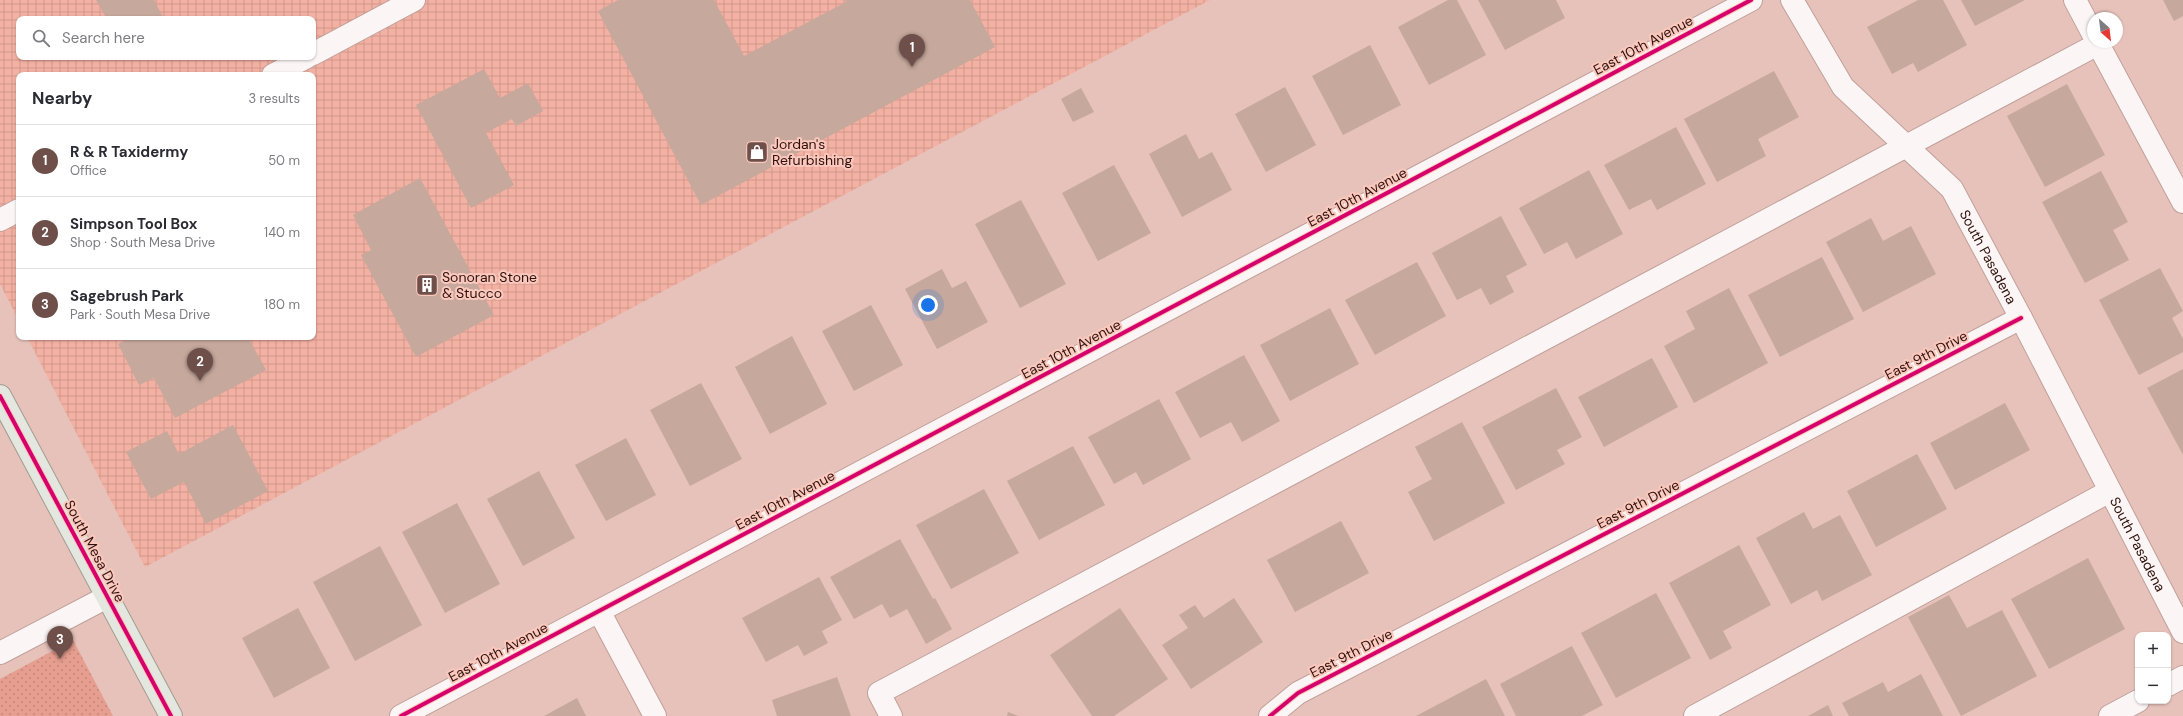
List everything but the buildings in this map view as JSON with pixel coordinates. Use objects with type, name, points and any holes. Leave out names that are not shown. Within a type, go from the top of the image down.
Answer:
[{"type":"main road","name":"South Mesa Drive","points":[[0,396],[171,716]]},
{"type":"street","points":[[316,52],[414,0]]},
{"type":"street","name":"East 10th Avenue","points":[[400,716],[1751,0]]},
{"type":"street","name":"South Pasadena","points":[[1792,0],[1842,87],[1952,189],[2021,318],[2183,632]]},
{"type":"street","points":[[2075,0],[2087,23]]},
{"type":"street","points":[[891,716],[879,693],[1904,145],[2087,45]]},
{"type":"street","points":[[2100,48],[2183,202]]},
{"type":"street","points":[[279,72],[301,60]]},
{"type":"street","points":[[0,220],[16,212]]},
{"type":"street","name":"East 9th Drive","points":[[1270,716],[1298,692],[2021,318]]},
{"type":"street","points":[[1695,716],[2110,491]]},
{"type":"street","points":[[0,653],[107,597]]},
{"type":"street","points":[[599,611],[655,716]]},
{"type":"street","points":[[2171,683],[2183,677]]},
{"type":"street","points":[[2110,716],[2135,703]]},
{"type":"shaded area","points":[[0,0],[1210,0],[145,567],[29,340],[316,340],[316,72],[16,72],[16,315],[0,284]]},
{"type":"shaded area","points":[[73,640],[113,716],[0,716],[0,679]]},
{"type":"cycle path","points":[[401,716],[1751,0]]},
{"type":"cycle path","points":[[1270,716],[1298,693],[2021,318]]},
{"type":"cycle path","points":[[0,396],[171,716]]},
{"type":"place","name":"R & R Taxidermy","points":[[912,67]]},
{"type":"place","name":"Jordan's Refurbishing","points":[[757,152]]},
{"type":"place","name":"Sonoran Stone & Stucco","points":[[427,285]]},
{"type":"place","name":"Simpson Tool Box","points":[[200,381]]},
{"type":"place","name":"Sagebrush Park","points":[[60,659]]}]
